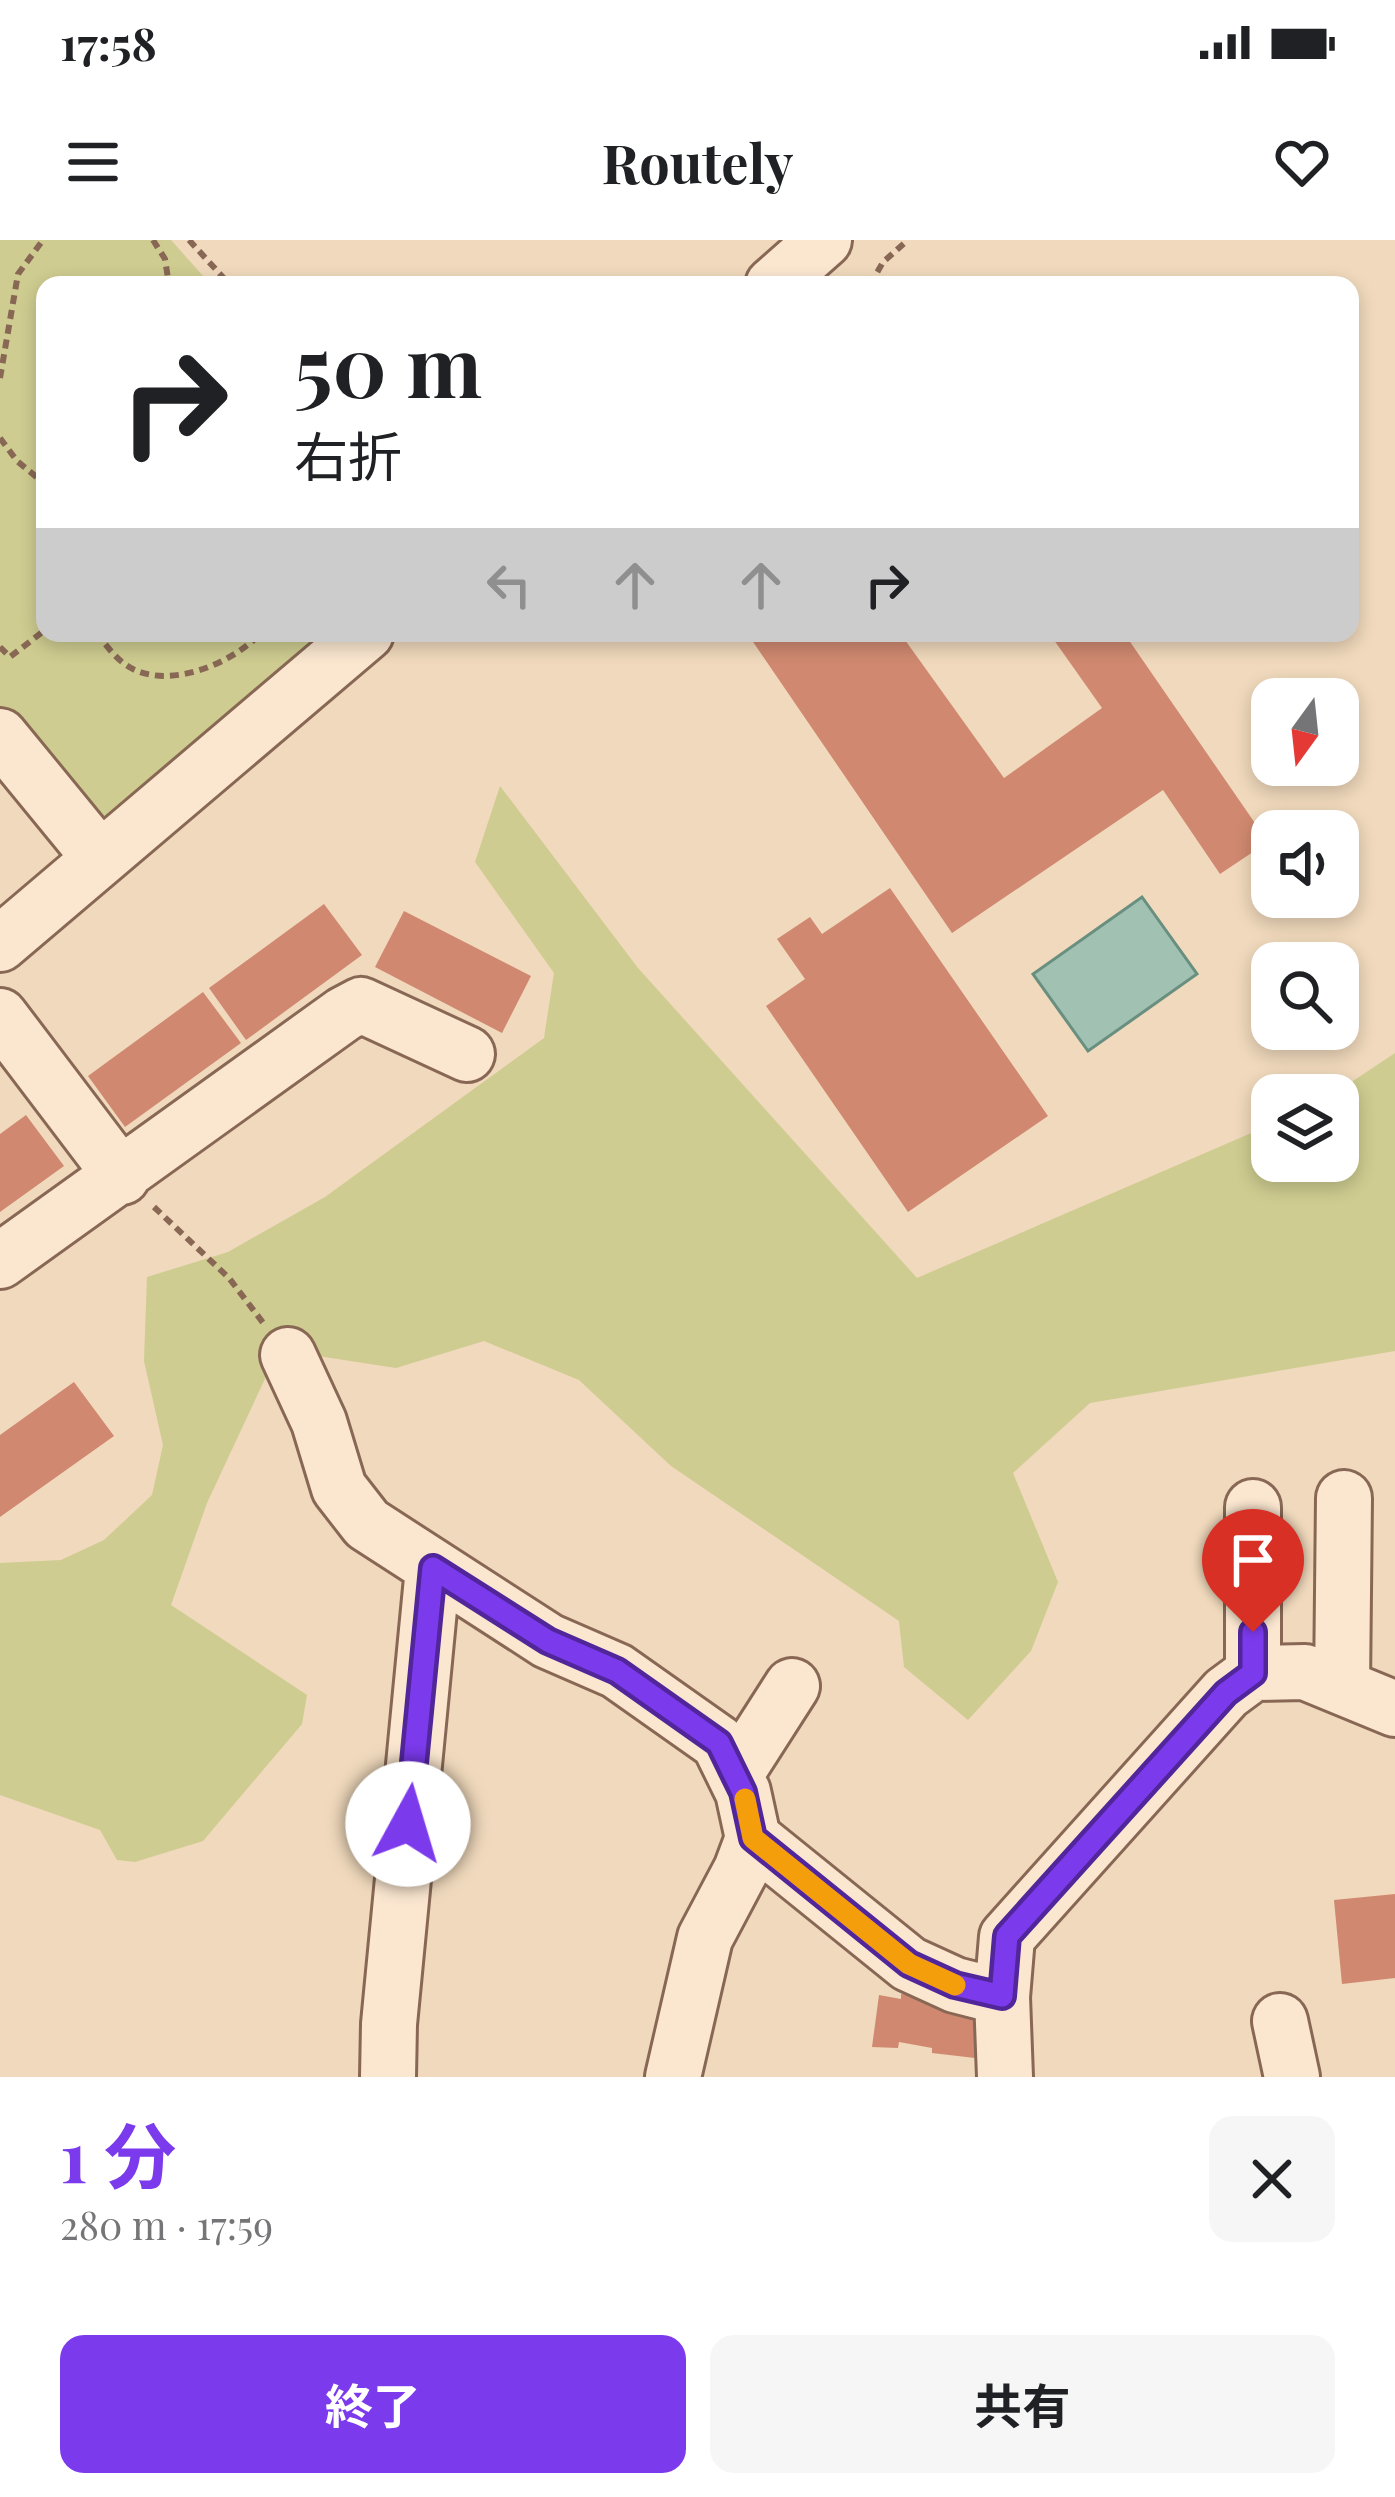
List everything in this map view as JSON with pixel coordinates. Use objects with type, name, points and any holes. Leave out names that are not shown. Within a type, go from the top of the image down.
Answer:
[{"type":"street","points":[[782,276],[824,240]]},
{"type":"street","points":[[0,944],[355,642]]},
{"type":"street","points":[[0,736],[100,858]]},
{"type":"street","points":[[0,1261],[361,1005],[466,1054]]},
{"type":"street","points":[[0,1016],[122,1177]]},
{"type":"street","points":[[288,1355],[320,1422],[339,1488],[367,1524],[548,1641],[617,1671],[719,1743],[743,1792],[753,1838],[705,1938],[673,2077]]},
{"type":"street","points":[[1342,1687],[1344,1498]]},
{"type":"street","points":[[1253,1507],[1253,1673]]},
{"type":"street","points":[[388,2077],[393,1976],[433,1568]]},
{"type":"street","points":[[1005,2077],[1002,1996],[1007,1936],[1226,1693],[1253,1673],[1306,1672],[1395,1709]]},
{"type":"street","points":[[735,1775],[793,1686]]},
{"type":"street","points":[[753,1838],[909,1964],[955,1985],[1002,1996]]},
{"type":"street","points":[[1280,2021],[1292,2077]]},
{"type":"path","points":[[0,378],[18,274],[43,240]]},
{"type":"path","points":[[153,240],[165,259],[168,276]]},
{"type":"path","points":[[189,240],[222,276]]},
{"type":"path","points":[[874,276],[908,240]]},
{"type":"path","points":[[0,438],[36,477]]},
{"type":"path","points":[[0,647],[10,657],[36,637]]},
{"type":"path","points":[[104,642],[124,665],[162,675],[207,670],[253,642]]},
{"type":"path","points":[[122,1177],[229,1278],[288,1355]]},
{"type":"shaded area","points":[[0,240],[171,240],[203,276],[36,276],[36,642],[319,642],[97,832],[0,713]]},
{"type":"shaded area","points":[[500,786],[638,968],[917,1278],[1251,1133],[1251,1182],[1359,1182],[1359,1077],[1395,1053],[1395,1351],[1090,1403],[1013,1473],[1058,1582],[1031,1651],[968,1720],[904,1667],[899,1621],[671,1466],[579,1380],[484,1341],[396,1368],[318,1356],[270,1368],[207,1503],[171,1605],[307,1695],[302,1724],[203,1841],[135,1862],[117,1860],[100,1830],[0,1795],[0,1563],[61,1560],[104,1540],[152,1495],[163,1445],[144,1361],[147,1277],[228,1252],[325,1197],[544,1038],[554,973],[475,862]]},
{"type":"shaded area","points":[[1142,897],[1197,974],[1088,1051],[1033,974]]},
{"type":"building","points":[[753,642],[906,642],[1004,778],[1102,708],[1055,642],[1130,642],[1251,817],[1251,853],[1220,874],[1163,790],[952,933]]},
{"type":"building","points":[[890,888],[1048,1116],[908,1212],[766,1006],[805,979],[777,939],[810,917],[822,934]]},
{"type":"building","points":[[324,904],[362,955],[246,1040],[209,988]]},
{"type":"building","points":[[404,911],[531,976],[502,1033],[375,967]]},
{"type":"building","points":[[203,992],[241,1043],[125,1127],[88,1076]]},
{"type":"building","points":[[26,1115],[64,1166],[0,1212],[0,1134]]},
{"type":"building","points":[[74,1382],[114,1436],[0,1517],[0,1435]]},
{"type":"building","points":[[1395,1894],[1395,1978],[1342,1984],[1334,1900]]},
{"type":"building","points":[[901,1994],[943,1997],[982,2008],[975,2058],[932,2053],[932,2048],[899,2042],[898,2048],[872,2047],[879,1995],[901,1999]]},
{"type":"slow traffic","points":[[745,1799],[753,1838],[909,1964],[955,1985]]},
{"type":"route","points":[[408,1824],[433,1568],[548,1641],[617,1671],[719,1743],[743,1792],[753,1838],[909,1964],[955,1985],[1002,1996],[1007,1936],[1226,1693],[1253,1673],[1253,1632]]}]
